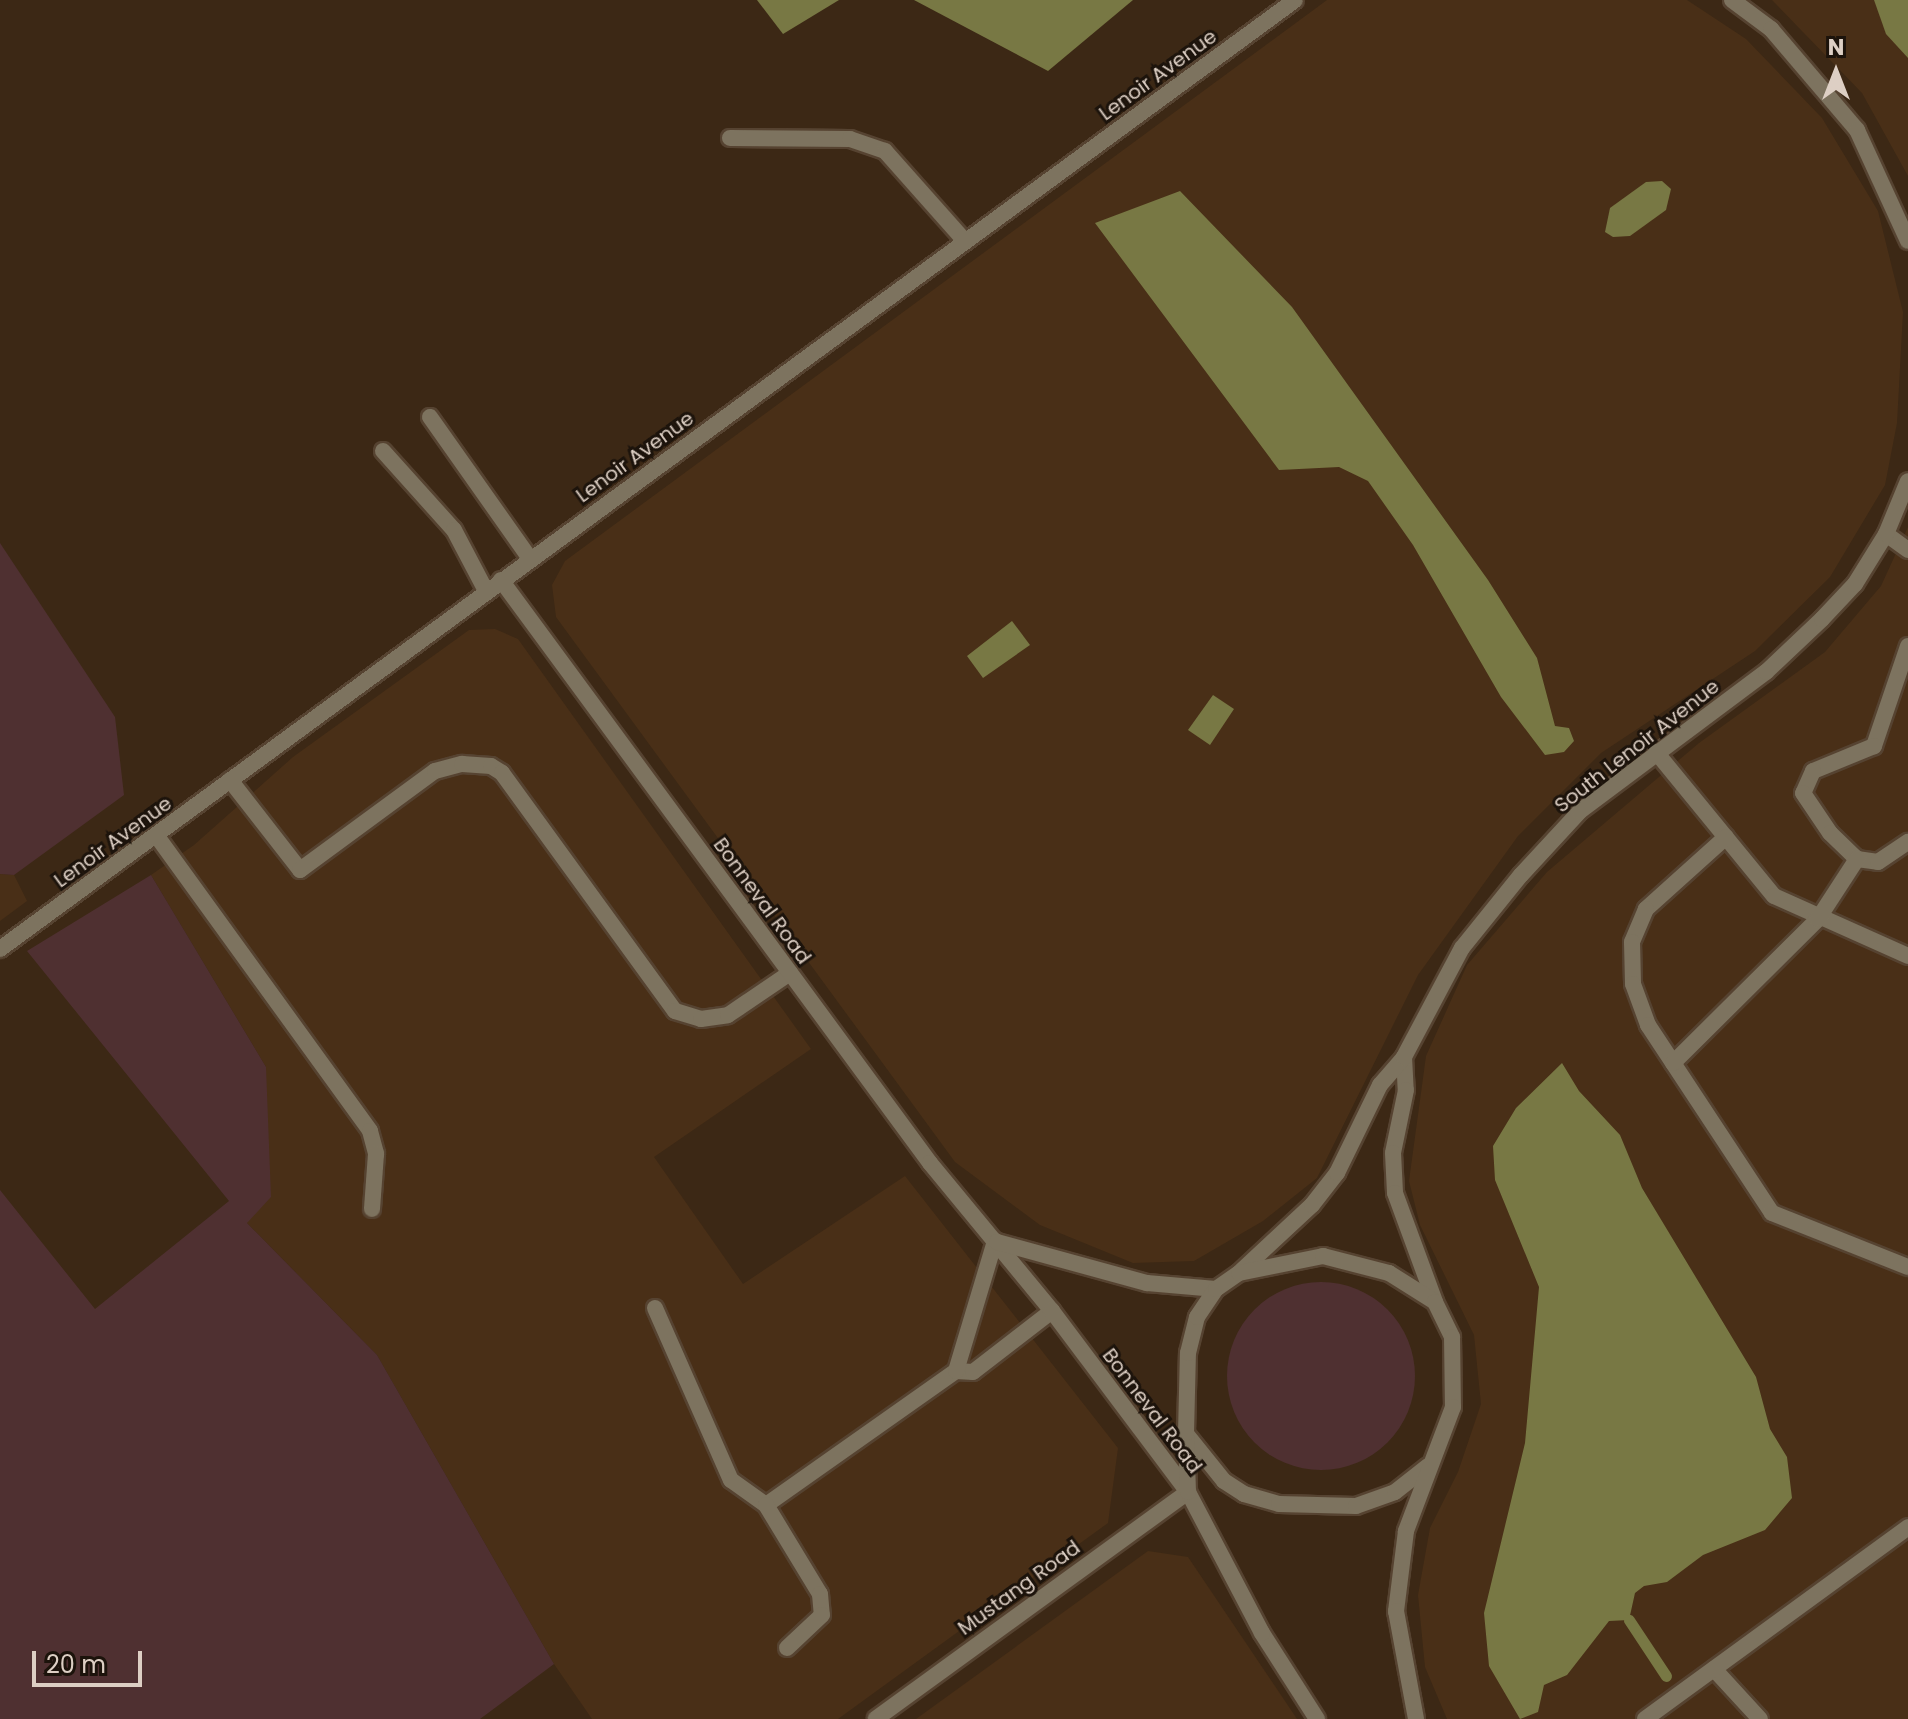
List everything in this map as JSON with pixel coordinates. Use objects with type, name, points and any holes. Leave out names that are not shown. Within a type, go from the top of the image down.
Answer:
[{"type":"street","name":"Lenoir Avenue","points":[[0,949],[1295,0]]},
{"type":"street","points":[[1732,0],[1771,29],[1857,130],[1908,241]]},
{"type":"street","points":[[730,138],[850,139],[885,151],[965,241]]},
{"type":"street","points":[[430,417],[530,559]]},
{"type":"street","points":[[383,451],[454,530],[486,591]]},
{"type":"street","name":"South Lenoir Avenue","points":[[1239,1273],[1321,1194],[1337,1173],[1380,1085],[1404,1057],[1462,948],[1521,875],[1580,811],[1766,672],[1811,630],[1855,584],[1886,534],[1908,481]]},
{"type":"street","points":[[1886,534],[1908,550]]},
{"type":"street","name":"Bonneval Road","points":[[501,580],[790,973],[1188,1492],[1262,1633],[1317,1719]]},
{"type":"street","points":[[1908,646],[1874,746],[1813,771],[1803,793],[1830,833],[1857,859],[1878,862],[1908,842]]},
{"type":"street","points":[[1656,752],[1774,896],[1818,919],[1908,956]]},
{"type":"street","points":[[230,780],[300,870],[435,771],[462,764],[491,766],[502,773],[675,1011],[701,1019],[728,1015],[790,973]]},
{"type":"street","points":[[156,835],[370,1131],[376,1154],[372,1209]]},
{"type":"street","points":[[1726,837],[1646,909],[1632,942],[1633,984],[1648,1025],[1772,1213],[1908,1267]]},
{"type":"street","points":[[1673,1063],[1818,919],[1857,859]]},
{"type":"street","name":"South Lenoir Avenue","points":[[1404,1057],[1406,1090],[1393,1153],[1395,1193],[1435,1302]]},
{"type":"street","points":[[766,1505],[956,1371],[995,1241],[1058,1263],[1147,1283],[1216,1289]]},
{"type":"street","name":"Bonneval Road","points":[[1188,1492],[1188,1353],[1197,1317],[1216,1289],[1239,1273],[1323,1256],[1389,1273],[1435,1302]]},
{"type":"street","points":[[1416,1719],[1396,1611],[1406,1531],[1453,1407],[1452,1337],[1435,1302]]},
{"type":"street","points":[[655,1308],[731,1480],[766,1505],[820,1594],[822,1615],[787,1648]]},
{"type":"street","points":[[956,1371],[973,1372],[1052,1311]]},
{"type":"street","name":"Bonneval Road","points":[[1186,1433],[1224,1481],[1244,1494],[1279,1504],[1356,1506],[1395,1492],[1430,1465]]},
{"type":"street","name":"Mustang Road","points":[[876,1719],[1188,1492]]},
{"type":"street","points":[[1645,1719],[1908,1527]]},
{"type":"street","points":[[1714,1669],[1760,1719]]},
{"type":"shaded area","points":[[757,0],[839,0],[783,34]]},
{"type":"shaded area","points":[[914,0],[1133,0],[1048,71]]},
{"type":"shaded area","points":[[1327,0],[1687,0],[1746,39],[1822,118],[1878,211],[1903,312],[1897,423],[1885,485],[1830,577],[1755,651],[1601,753],[1518,836],[1418,975],[1317,1178],[1263,1221],[1194,1261],[1133,1263],[1040,1225],[955,1162],[556,617],[552,585],[565,561]]},
{"type":"shaded area","points":[[1772,0],[1908,0],[1908,176],[1862,93]]},
{"type":"shaded area","points":[[1874,0],[1908,0],[1908,58],[1886,34]]},
{"type":"shaded area","points":[[1662,181],[1671,189],[1666,210],[1630,236],[1613,237],[1605,232],[1610,208],[1646,182]]},
{"type":"shaded area","points":[[1180,191],[1292,307],[1488,580],[1537,658],[1555,726],[1569,728],[1574,741],[1564,752],[1545,755],[1501,697],[1413,545],[1368,481],[1339,467],[1279,470],[1095,223]]},
{"type":"shaded area","points":[[1908,527],[1908,1719],[1447,1719],[1425,1667],[1418,1595],[1430,1528],[1458,1472],[1481,1404],[1474,1335],[1420,1225],[1409,1181],[1426,1056],[1467,965],[1547,872],[1699,743],[1825,652],[1881,586]]},
{"type":"shaded area","points":[[0,543],[115,717],[124,795],[14,875],[0,874]]},
{"type":"shaded area","points":[[1012,621],[1030,645],[983,678],[967,656]]},
{"type":"shaded area","points":[[495,629],[518,639],[811,1049],[654,1157],[743,1284],[905,1176],[1118,1448],[1108,1523],[838,1719],[592,1719],[554,1664],[377,1355],[247,1223],[266,1067],[151,875],[194,845],[293,757],[469,630]]},
{"type":"shaded area","points":[[1213,695],[1234,709],[1210,745],[1188,730]]},
{"type":"shaded area","points":[[0,874],[14,875],[27,901],[0,921]]},
{"type":"shaded area","points":[[151,875],[266,1067],[271,1197],[247,1223],[377,1355],[554,1664],[480,1719],[0,1719],[0,1190],[95,1309],[229,1201],[27,951]]},
{"type":"shaded area","points":[[1562,1063],[1579,1091],[1620,1135],[1642,1188],[1756,1377],[1770,1429],[1787,1457],[1792,1498],[1765,1530],[1703,1555],[1667,1582],[1644,1586],[1635,1593],[1629,1620],[1609,1621],[1567,1675],[1544,1685],[1538,1712],[1520,1719],[1489,1666],[1484,1613],[1525,1443],[1539,1287],[1495,1180],[1493,1146],[1516,1108]]},
{"type":"shaded area","points":[[1321,1282],[1357,1290],[1387,1310],[1407,1340],[1415,1376],[1407,1412],[1387,1442],[1357,1462],[1321,1470],[1285,1462],[1255,1442],[1235,1412],[1227,1376],[1235,1340],[1255,1310],[1285,1290]]},
{"type":"shaded area","points":[[1148,1551],[1188,1557],[1297,1719],[916,1719]]},
{"type":"waterway","points":[[1629,1620],[1666,1676]]}]
